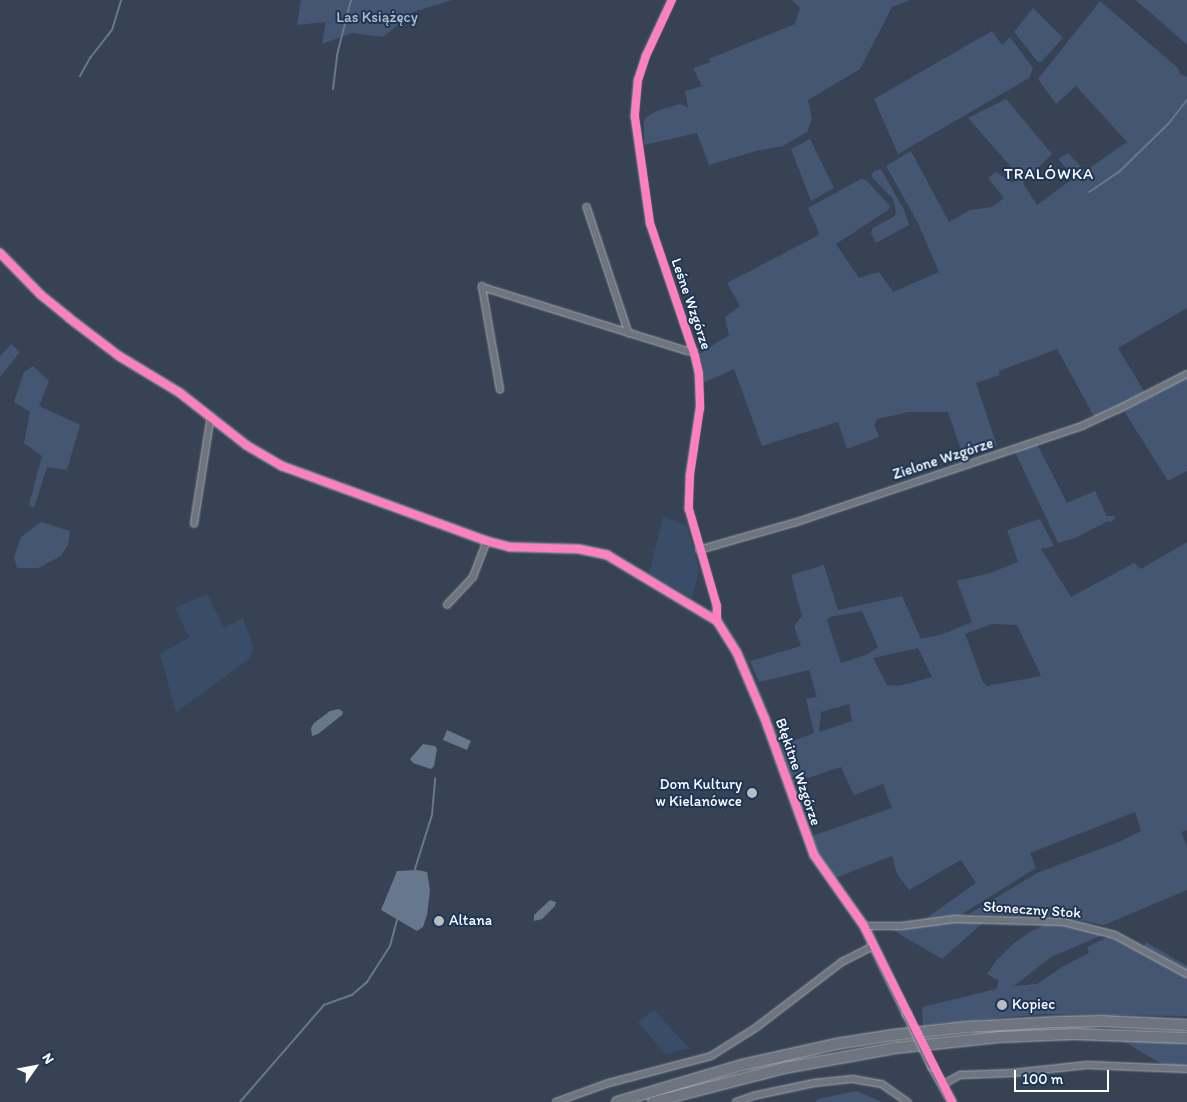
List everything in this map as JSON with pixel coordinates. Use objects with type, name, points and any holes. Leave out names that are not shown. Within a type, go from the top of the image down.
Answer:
[{"type":"highway","points":[[616,1102],[742,1065],[836,1044],[893,1035],[967,1027],[1058,1022],[1101,1021],[1187,1025]]},
{"type":"highway","points":[[653,1102],[784,1068],[895,1048],[999,1037],[1074,1034],[1187,1038]]},
{"type":"street","name":"Leśne Wzgórze","points":[[672,0],[646,56],[638,80],[635,117],[650,224],[694,351],[699,373],[700,399],[688,490],[689,509],[716,606],[717,621]]},
{"type":"street","points":[[587,207],[629,333]]},
{"type":"street","points":[[0,253],[59,311],[119,356],[180,393],[246,445],[282,466],[487,541],[510,547],[579,549],[606,555],[704,611],[717,621]]},
{"type":"street","points":[[500,390],[482,288],[687,351],[694,351]]},
{"type":"street","name":"Zielone Wzgórze","points":[[700,550],[794,523],[1089,423],[1187,374]]},
{"type":"street","points":[[194,524],[211,416]]},
{"type":"street","points":[[447,605],[473,577],[487,541]]},
{"type":"street","name":"Błękitne Wzgórze","points":[[717,621],[737,653],[765,719],[814,855],[864,926],[932,1066],[952,1102]]},
{"type":"street","name":"Słoneczny Stok","points":[[864,926],[902,926],[955,919],[1064,922],[1115,935],[1187,974]]},
{"type":"street","points":[[556,1102],[609,1083],[711,1056],[757,1027],[842,962],[874,946]]},
{"type":"street","points":[[942,1085],[960,1075],[1013,1073],[1087,1065],[1187,1069]]},
{"type":"street","points":[[736,1102],[753,1096],[814,1083],[853,1079],[882,1084],[908,1102]]},
{"type":"shaded area","points":[[663,516],[687,526],[699,570],[692,598],[649,574]]},
{"type":"shaded area","points":[[207,594],[224,628],[243,618],[254,648],[249,659],[176,712],[160,654],[189,638],[175,608]]},
{"type":"shaded area","points":[[339,709],[343,712],[342,715],[318,734],[312,736],[311,728],[314,723],[330,711]]},
{"type":"shaded area","points":[[447,730],[471,741],[467,750],[443,740]]},
{"type":"shaded area","points":[[423,744],[435,746],[437,749],[434,766],[431,769],[413,763],[410,759]]},
{"type":"shaded area","points":[[417,870],[427,872],[430,890],[427,915],[423,927],[417,931],[381,910],[397,871]]},
{"type":"shaded area","points":[[550,900],[556,902],[555,906],[542,919],[534,921],[534,915]]},
{"type":"shaded area","points":[[654,1010],[689,1048],[665,1054],[638,1022]]},
{"type":"green space","name":"Las Książęcy","points":[[301,0],[452,0],[413,12],[383,37],[352,33],[322,44],[326,22],[297,25]]},
{"type":"green space","points":[[792,0],[910,0],[892,7],[860,69],[808,100],[812,119],[807,132],[783,146],[756,151],[709,165],[697,133],[644,145],[644,119],[656,111],[679,104],[688,107],[685,91],[702,86],[693,68],[711,62],[709,59],[795,24],[800,8]]},
{"type":"green space","points":[[1135,0],[1187,0],[1187,45],[1158,19]]},
{"type":"green space","points":[[1100,1],[1178,68],[1180,74],[1187,77],[1187,308],[1118,348],[1145,393],[1095,418],[1057,349],[999,371],[1000,375],[976,383],[997,446],[964,458],[948,412],[909,412],[877,419],[874,425],[879,437],[847,449],[838,422],[762,446],[734,369],[703,383],[699,354],[729,335],[725,317],[740,306],[727,283],[817,236],[819,233],[808,208],[861,179],[866,180],[890,206],[888,210],[836,244],[859,278],[879,272],[893,292],[939,272],[917,221],[886,166],[911,151],[949,222],[970,210],[992,207],[1004,198],[988,178],[996,172],[1013,183],[1019,176],[968,118],[1006,99],[1052,154],[1023,183],[1037,205],[1075,177],[1058,159],[1068,153],[1085,171],[1127,142],[1076,86],[1056,104],[1038,79]]},
{"type":"green space","points":[[1033,8],[1063,38],[1041,62],[1037,61],[1014,32]]},
{"type":"green space","points":[[992,31],[1002,45],[1010,37],[1033,68],[1029,78],[898,154],[874,99]]},
{"type":"green space","points":[[810,139],[834,188],[811,201],[791,149]]},
{"type":"green space","points":[[881,169],[904,210],[909,225],[876,243],[871,233],[873,228],[895,216],[896,211],[893,199],[871,176],[874,171]]},
{"type":"green space","points":[[11,344],[20,352],[0,377],[0,356]]},
{"type":"green space","points":[[33,366],[49,381],[39,406],[80,425],[67,470],[47,467],[34,508],[29,505],[42,456],[24,443],[30,412],[14,402],[24,372]]},
{"type":"green space","points":[[1187,377],[1187,471],[1168,481],[1124,411]]},
{"type":"green space","points":[[1037,444],[1067,503],[1095,491],[1107,516],[1116,516],[1112,522],[1108,521],[1075,538],[1058,543],[1015,452]]},
{"type":"green space","points":[[1040,519],[1054,546],[1041,549],[1071,597],[1134,563],[1141,569],[1187,542],[1187,830],[1181,832],[1187,846],[1187,890],[1104,925],[1060,916],[969,914],[1037,873],[1121,841],[1141,831],[1135,812],[1030,853],[1036,868],[959,916],[925,919],[976,883],[961,860],[909,890],[897,874],[892,856],[835,878],[820,857],[812,836],[892,808],[883,784],[854,795],[841,767],[793,783],[781,745],[814,733],[806,699],[817,697],[809,670],[759,682],[750,661],[801,646],[794,626],[802,616],[791,575],[824,565],[838,610],[902,596],[921,639],[943,634],[972,622],[957,581],[990,573],[1018,562],[1007,530]],"holes":[[[862,611],[878,647],[868,654],[841,663],[827,620],[830,617]],[[992,624],[1017,625],[1041,676],[987,686],[983,682],[965,634]],[[918,648],[932,677],[899,686],[887,685],[873,658]],[[849,704],[852,721],[819,732],[821,712]]]},
{"type":"green space","points":[[41,522],[70,531],[68,545],[61,556],[38,568],[17,568],[14,557],[21,537]]},
{"type":"green space","points":[[985,921],[942,959],[891,929],[953,922]]},
{"type":"green space","points":[[1051,922],[1105,934],[1051,957],[1014,986],[1037,984],[1062,967],[1089,953],[1087,947],[1110,936],[1187,976],[1187,1016],[1042,1014],[923,1025],[922,1007],[996,989],[999,981],[987,974],[996,961],[1014,943],[1030,932]]},
{"type":"green space","points":[[1146,942],[1187,966],[1187,971],[1144,947]]},
{"type":"green space","points":[[1123,1041],[1187,1042],[1187,1066],[1165,1066]]},
{"type":"green space","points":[[856,1091],[882,1102],[815,1102],[818,1099]]},
{"type":"waterway","points":[[80,76],[90,58],[112,30],[121,0]]},
{"type":"waterway","points":[[333,89],[337,55],[351,0]]},
{"type":"waterway","points":[[1089,192],[1120,171],[1169,123],[1187,100]]},
{"type":"waterway","points":[[414,872],[432,815],[435,778]]},
{"type":"waterway","points":[[240,1102],[324,1005],[352,995],[367,982],[390,946],[397,919]]},
{"type":"cycle path","points":[[672,0],[646,56],[638,80],[635,117],[650,223],[699,373],[700,408],[690,475],[689,509],[717,606],[717,621]]},
{"type":"cycle path","points":[[0,253],[41,295],[119,356],[180,393],[246,445],[282,466],[487,541],[510,547],[579,549],[607,555],[717,621],[737,653],[765,719],[814,855],[864,926],[952,1102]]},
{"type":"place","name":"Dom Kultury w Kielanówce","points":[[752,793]]},
{"type":"place","name":"Altana","points":[[439,921]]},
{"type":"place","name":"Kopiec","points":[[1002,1005]]},
{"type":"district","name":"TRALÓWKA","points":[[1049,174]]}]
